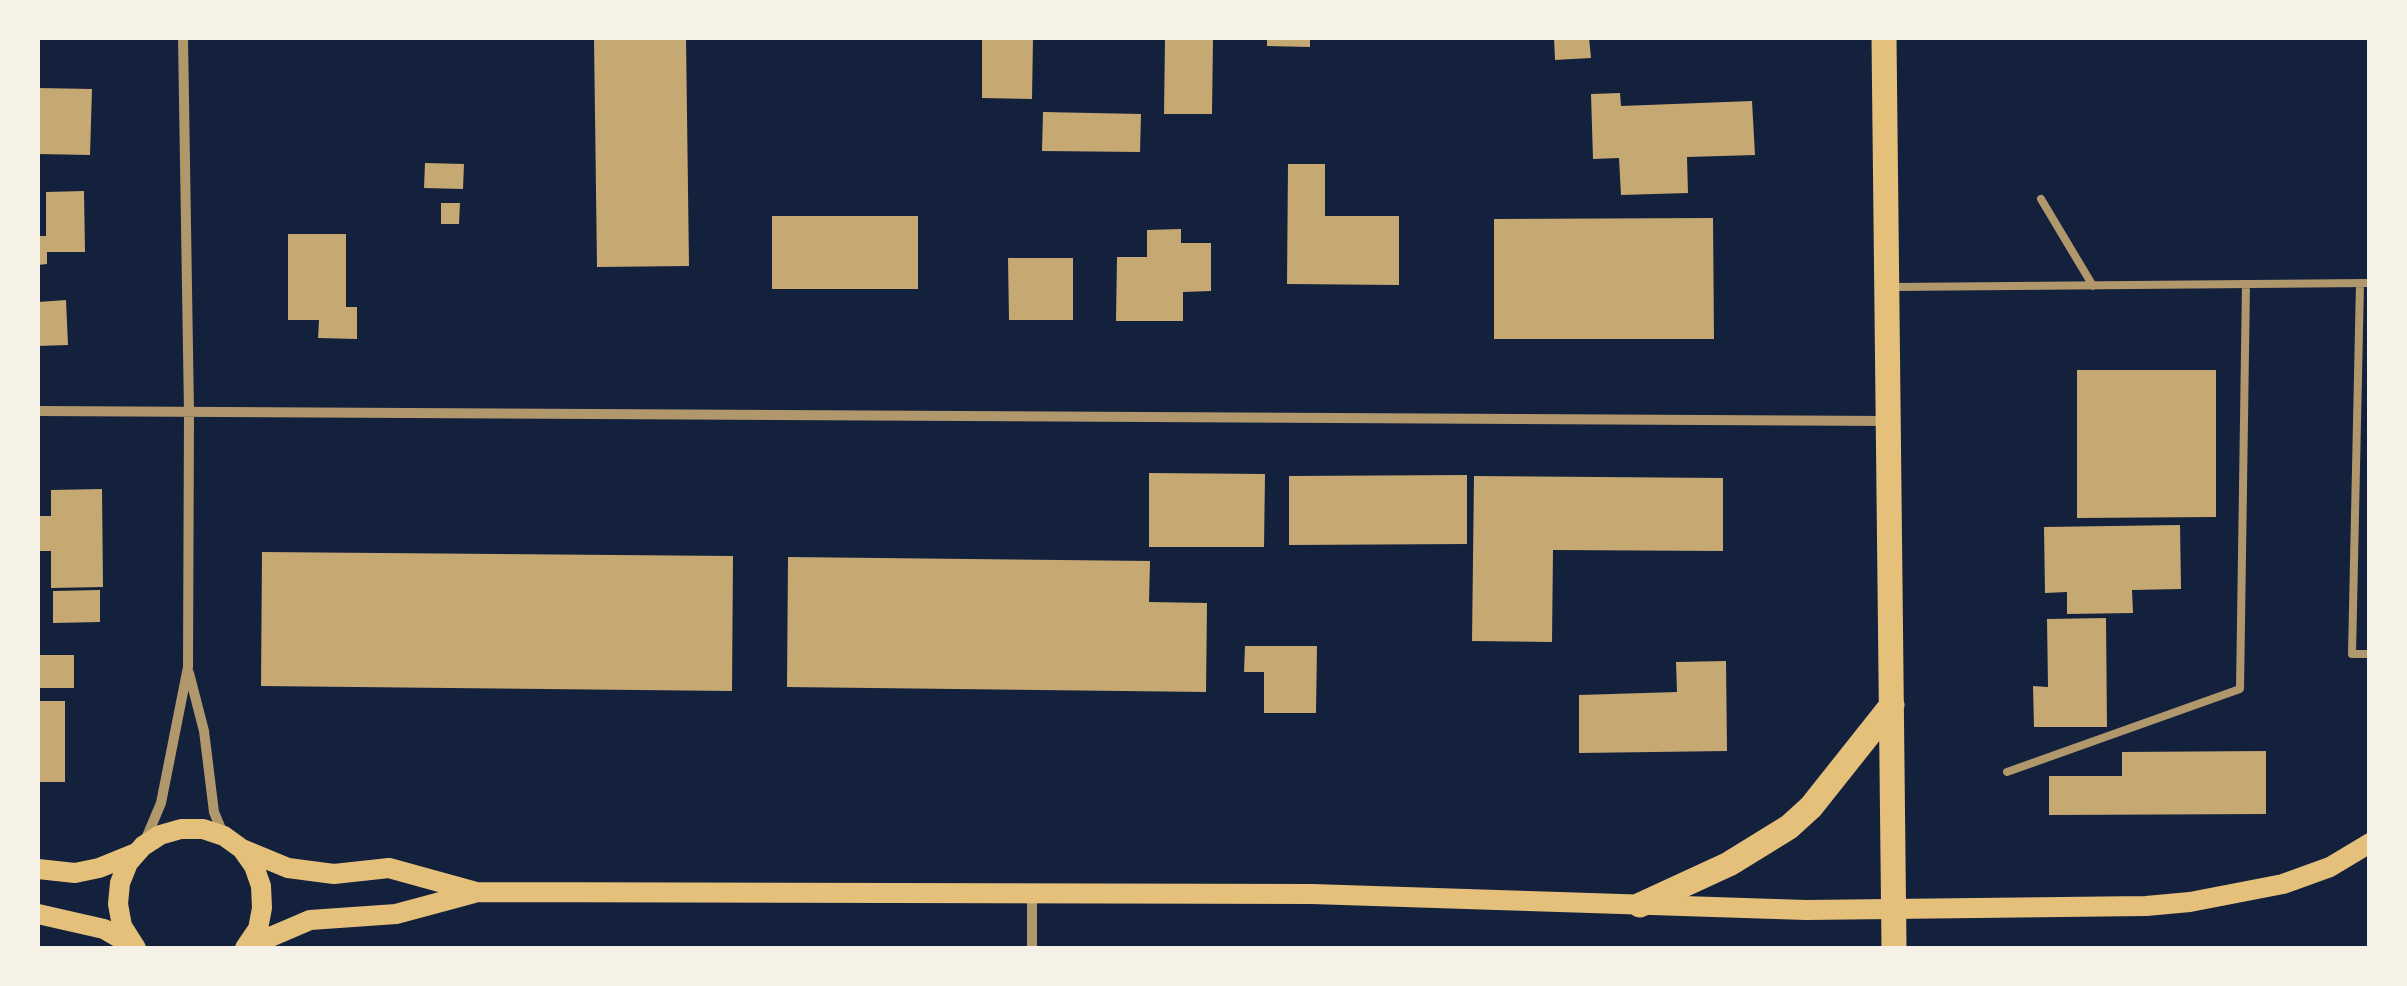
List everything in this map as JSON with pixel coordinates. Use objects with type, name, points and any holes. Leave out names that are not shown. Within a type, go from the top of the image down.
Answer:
[{"type":"main road","points":[[1884,38],[1894,948]]},
{"type":"main road","points":[[1640,904],[1729,864],[1789,828],[1811,807],[1892,706]]},
{"type":"main road","points":[[38,869],[75,872],[99,868],[160,835],[182,829],[204,829],[224,836],[242,850],[262,886],[258,929],[246,948]]},
{"type":"main road","points":[[242,850],[288,868],[334,874],[389,868],[476,892],[1312,894],[1806,910],[2146,906],[2190,902],[2283,884],[2330,867],[2370,843]]},
{"type":"main road","points":[[134,947],[122,926],[118,904],[120,883],[128,863],[140,849]]},
{"type":"main road","points":[[246,948],[310,920],[396,914],[476,892]]},
{"type":"main road","points":[[38,914],[104,929],[134,947]]},
{"type":"street","points":[[140,849],[161,803],[188,667],[189,412],[183,38]]},
{"type":"street","points":[[38,411],[1889,420]]},
{"type":"street","points":[[188,667],[204,731],[214,812],[224,836]]},
{"type":"street","points":[[1032,893],[1032,948]]},
{"type":"lane","points":[[2041,199],[2092,286]]},
{"type":"lane","points":[[1888,287],[2365,283],[2352,654],[2370,654]]},
{"type":"lane","points":[[2007,772],[2240,689],[2246,284]]},
{"type":"building","points":[[594,38],[686,38],[689,266],[597,267]]},
{"type":"building","points":[[982,38],[1033,38],[1032,99],[982,98]]},
{"type":"building","points":[[1165,38],[1213,38],[1212,114],[1164,114]]},
{"type":"building","points":[[1267,38],[1310,38],[1310,47],[1267,46]]},
{"type":"building","points":[[1554,38],[1589,38],[1591,58],[1555,60]]},
{"type":"building","points":[[38,88],[92,89],[90,155],[38,154]]},
{"type":"building","points":[[1620,93],[1621,106],[1752,101],[1755,155],[1687,157],[1688,193],[1621,195],[1619,158],[1593,159],[1591,94]]},
{"type":"building","points":[[1043,112],[1141,114],[1140,152],[1042,151]]},
{"type":"building","points":[[425,163],[464,164],[463,189],[424,188]]},
{"type":"building","points":[[1288,164],[1325,164],[1325,216],[1399,216],[1399,285],[1287,284]]},
{"type":"building","points":[[84,191],[85,252],[47,252],[47,264],[38,265],[38,236],[46,236],[46,192]]},
{"type":"building","points":[[441,203],[460,203],[459,224],[441,224]]},
{"type":"building","points":[[772,216],[918,216],[918,289],[772,289]]},
{"type":"building","points":[[1713,218],[1714,339],[1494,339],[1494,219]]},
{"type":"building","points":[[1181,229],[1181,243],[1211,243],[1211,291],[1183,292],[1183,321],[1116,321],[1117,257],[1147,257],[1147,230]]},
{"type":"building","points":[[288,234],[346,234],[346,307],[357,307],[357,339],[318,338],[319,320],[288,320]]},
{"type":"building","points":[[1008,258],[1073,258],[1073,320],[1009,320]]},
{"type":"building","points":[[66,300],[68,345],[38,346],[38,302]]},
{"type":"building","points":[[2077,370],[2216,370],[2216,517],[2077,518]]},
{"type":"building","points":[[1149,473],[1265,474],[1264,547],[1149,547]]},
{"type":"building","points":[[1467,475],[1467,544],[1289,545],[1289,476]]},
{"type":"building","points":[[1474,476],[1723,478],[1723,551],[1553,550],[1552,642],[1472,641]]},
{"type":"building","points":[[102,489],[103,587],[51,588],[51,551],[38,551],[38,516],[51,516],[51,490]]},
{"type":"building","points":[[2180,525],[2181,589],[2132,590],[2133,613],[2067,614],[2067,592],[2045,593],[2044,527]]},
{"type":"building","points":[[262,552],[733,556],[732,691],[261,686]]},
{"type":"building","points":[[788,557],[1150,561],[1149,602],[1207,603],[1206,692],[787,687]]},
{"type":"building","points":[[100,590],[100,622],[53,623],[53,591]]},
{"type":"building","points":[[2106,618],[2107,727],[2034,727],[2033,686],[2048,687],[2047,619]]},
{"type":"building","points":[[1245,646],[1317,646],[1316,713],[1264,713],[1264,672],[1244,672]]},
{"type":"building","points":[[38,655],[74,655],[74,688],[38,688]]},
{"type":"building","points":[[1726,661],[1727,751],[1579,753],[1579,695],[1677,692],[1676,662]]},
{"type":"building","points":[[38,701],[65,701],[65,782],[38,782]]},
{"type":"building","points":[[2266,751],[2266,814],[2049,815],[2049,776],[2122,776],[2122,752]]}]
